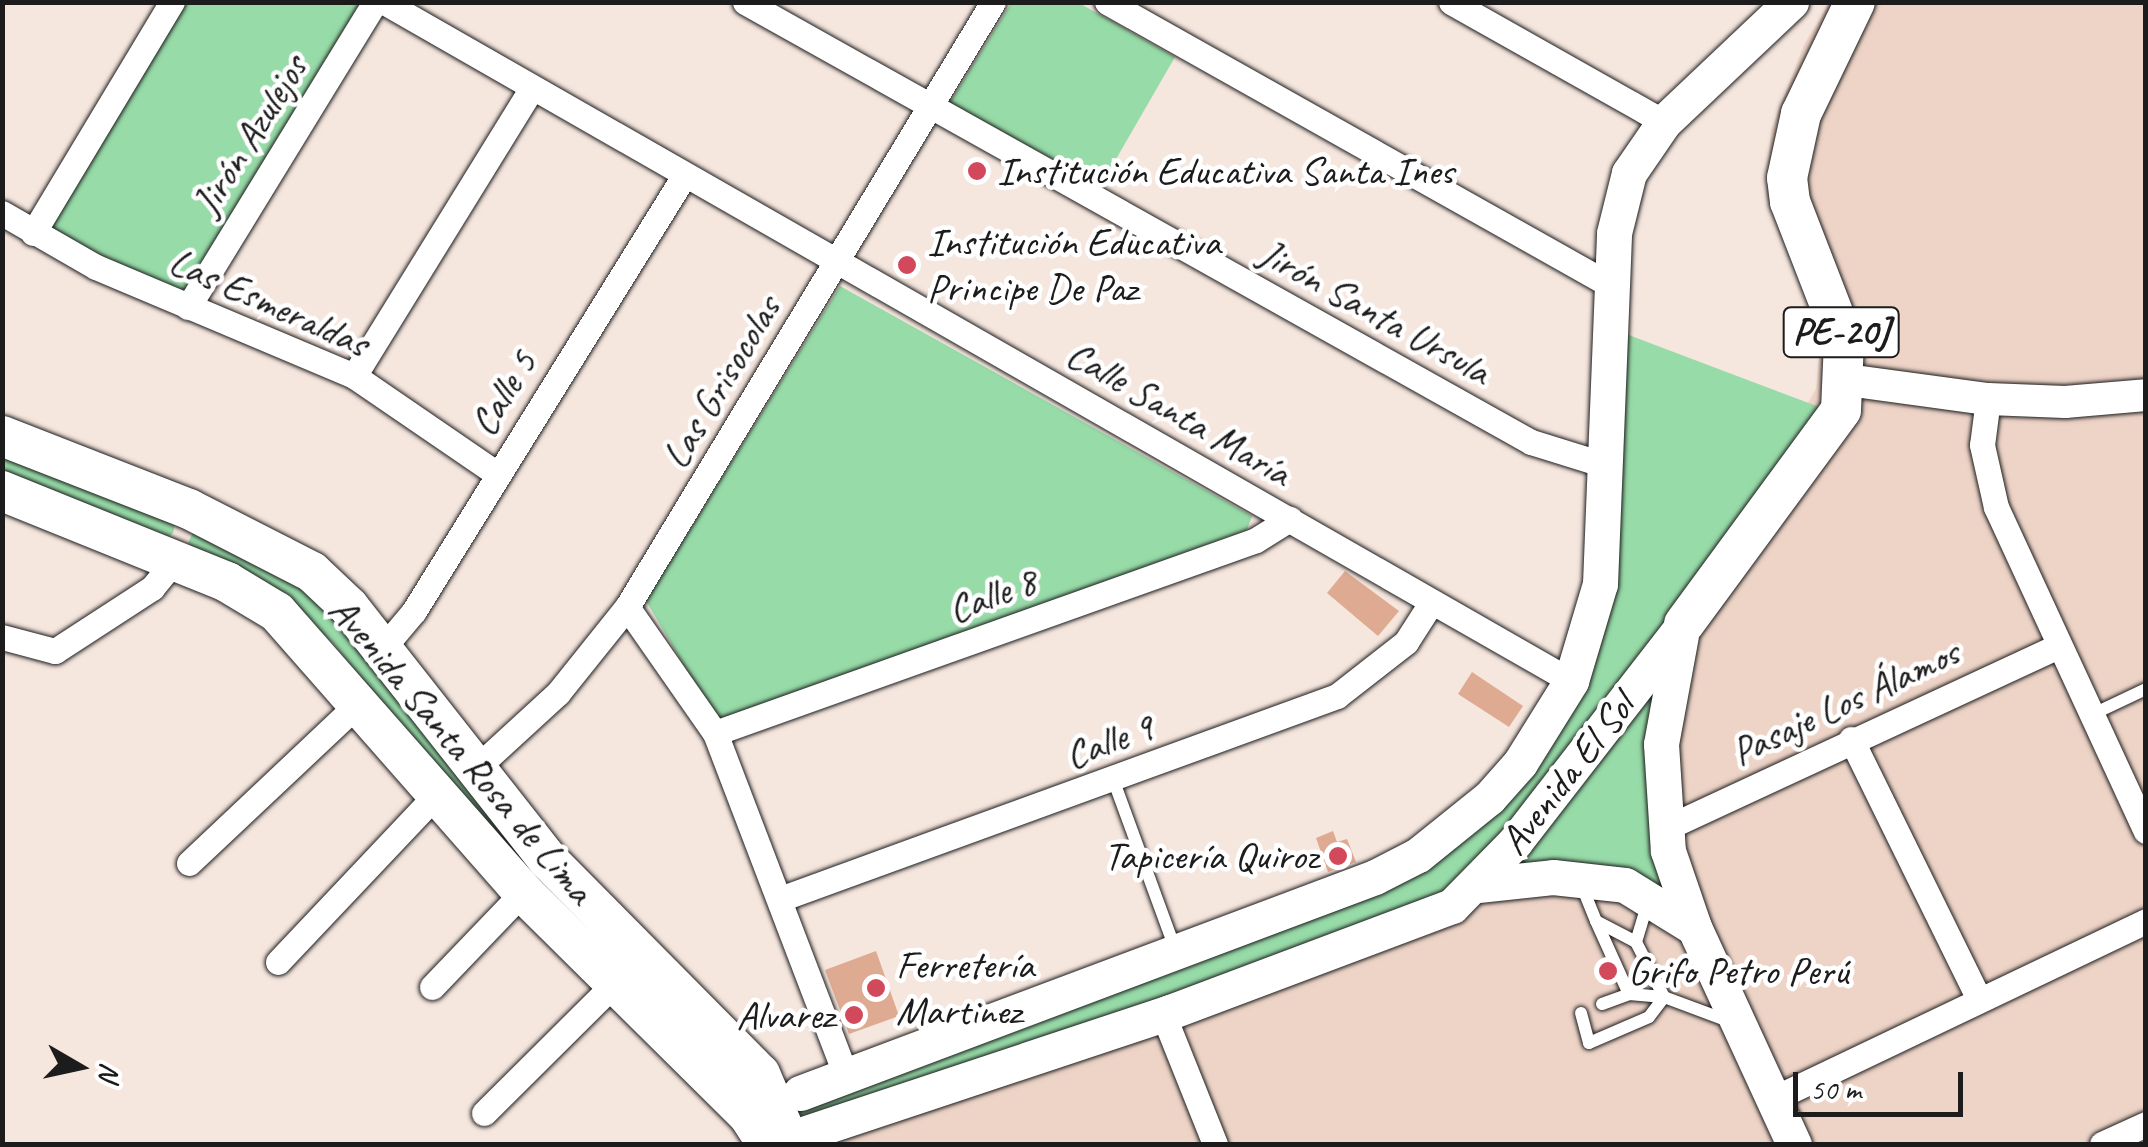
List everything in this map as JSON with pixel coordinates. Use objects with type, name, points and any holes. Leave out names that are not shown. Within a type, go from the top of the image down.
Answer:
[{"type":"main road","name":"Avenida El Sol","points":[[779,1126],[846,1076],[1177,952],[1418,855],[1489,798],[1520,763],[1571,681],[1600,584],[1608,466],[1612,286],[1618,203],[1628,173],[1664,122],[1791,2]]},
{"type":"main road","name":"Avenida El Sol","points":[[779,1126],[1163,1014],[1417,924],[1478,885],[1684,624],[1830,428],[1847,380],[1844,340],[1790,202],[1787,178],[1801,114],[1845,4]]},
{"type":"main road","name":"Avenida Santa Rosa de Lima","points":[[2,436],[189,509],[312,572],[383,648],[474,770],[584,900],[742,1055],[779,1126]]},
{"type":"main road","name":"Avenida Santa Rosa de Lima","points":[[2,490],[175,560],[277,612],[362,701],[436,794],[523,892],[613,985],[779,1126]]},
{"type":"main road","points":[[175,560],[189,509]]},
{"type":"main road","name":"PE-20J","points":[[1684,624],[1660,744],[1664,828],[1694,928],[1794,1144]]},
{"type":"main road","points":[[1478,885],[1578,877],[1650,894],[1694,928]]},
{"type":"street","points":[[33,233],[172,2]]},
{"type":"street","name":"Jirón Azulejos","points":[[188,307],[375,2]]},
{"type":"street","name":"Calle Santa María","points":[[384,2],[1571,681]]},
{"type":"street","name":"Jirón Santa Ursula","points":[[744,2],[781,11],[928,107],[1531,442],[1608,466]]},
{"type":"street","name":"Las Grisocolas","points":[[474,770],[558,693],[627,607],[993,2]]},
{"type":"street","points":[[1107,2],[1612,286]]},
{"type":"street","points":[[1451,2],[1664,122]]},
{"type":"street","points":[[354,376],[532,89]]},
{"type":"street","name":"Calle 5","points":[[383,648],[684,176]]},
{"type":"street","name":"Las Esmeraldas","points":[[2,212],[33,233],[188,307],[354,376],[497,474]]},
{"type":"street","points":[[1847,380],[1988,399],[2065,402],[2146,395]]},
{"type":"street","points":[[1988,399],[1982,445],[1987,478],[2059,646],[2146,832]]},
{"type":"street","name":"Calle 8","points":[[716,733],[1256,540],[1290,520]]},
{"type":"street","points":[[2,637],[56,651],[152,588],[175,560]]},
{"type":"street","name":"Calle 9","points":[[780,899],[1337,696],[1406,642],[1431,603]]},
{"type":"street","points":[[627,607],[716,733],[846,1076]]},
{"type":"street","name":"Pasaje Los Álamos","points":[[1664,828],[2059,646]]},
{"type":"street","points":[[189,863],[362,701]]},
{"type":"street","points":[[1851,739],[1979,999]]},
{"type":"street","points":[[278,962],[436,794]]},
{"type":"street","points":[[432,987],[523,892]]},
{"type":"street","points":[[1773,1099],[2146,921]]},
{"type":"street","points":[[484,1113],[613,985]]},
{"type":"street","points":[[1163,1014],[1216,1144]]},
{"type":"street","points":[[2102,1144],[2146,1124]]},
{"type":"lane","points":[[2091,715],[2146,689]]},
{"type":"lane","points":[[1114,780],[1177,952]]},
{"type":"lane","points":[[1578,877],[1629,994]]},
{"type":"lane","points":[[1636,942],[1650,894]]},
{"type":"lane","points":[[1596,922],[1636,942],[1664,996]]},
{"type":"lane","points":[[1602,1004],[1629,994],[1664,996],[1740,1026]]},
{"type":"lane","points":[[1581,1013],[1589,1042],[1649,1017],[1664,996]]},
{"type":"shaded area","points":[[1829,3],[2145,3],[2145,1144],[785,1144],[1366,909],[1747,505],[1816,389],[1821,336],[1766,195],[1771,130],[1804,45]]},
{"type":"green space","points":[[184,3],[364,3],[182,300],[44,236]]},
{"type":"green space","points":[[1011,3],[1079,3],[1175,57],[1101,185],[949,104]]},
{"type":"green space","points":[[840,286],[1252,516],[1247,530],[718,723],[646,601]]},
{"type":"green space","points":[[1626,334],[1822,408],[1602,715],[1446,895],[805,1125],[799,1111],[809,1099],[1386,884],[1569,711]]},
{"type":"green space","points":[[3,449],[176,520],[173,533],[165,541],[3,479]]},
{"type":"green space","points":[[195,528],[296,573],[756,1079],[515,865],[332,642],[303,616],[193,554],[188,543]]},
{"type":"green space","points":[[1655,677],[1671,893],[1512,871]]},
{"type":"building","points":[[1345,571],[1399,611],[1378,636],[1327,593]]},
{"type":"building","points":[[1472,672],[1523,706],[1509,727],[1458,694]]},
{"type":"building","name":"Tapicería Quiroz","points":[[1333,831],[1337,842],[1347,839],[1356,862],[1328,872],[1316,838]]},
{"type":"building","points":[[876,951],[899,1016],[849,1034],[825,970]]},
{"type":"place","name":"Institución Educativa Santa Ines","points":[[977,171]]},
{"type":"place","name":"Institución Educativa Principe De Paz","points":[[907,265]]},
{"type":"place","name":"Tapicería Quiroz","points":[[1338,856]]},
{"type":"place","name":"Grifo Petro Perú","points":[[1608,971]]},
{"type":"place","name":"Ferretería Martinez","points":[[876,988]]},
{"type":"place","name":"Alvarez","points":[[854,1015]]}]
